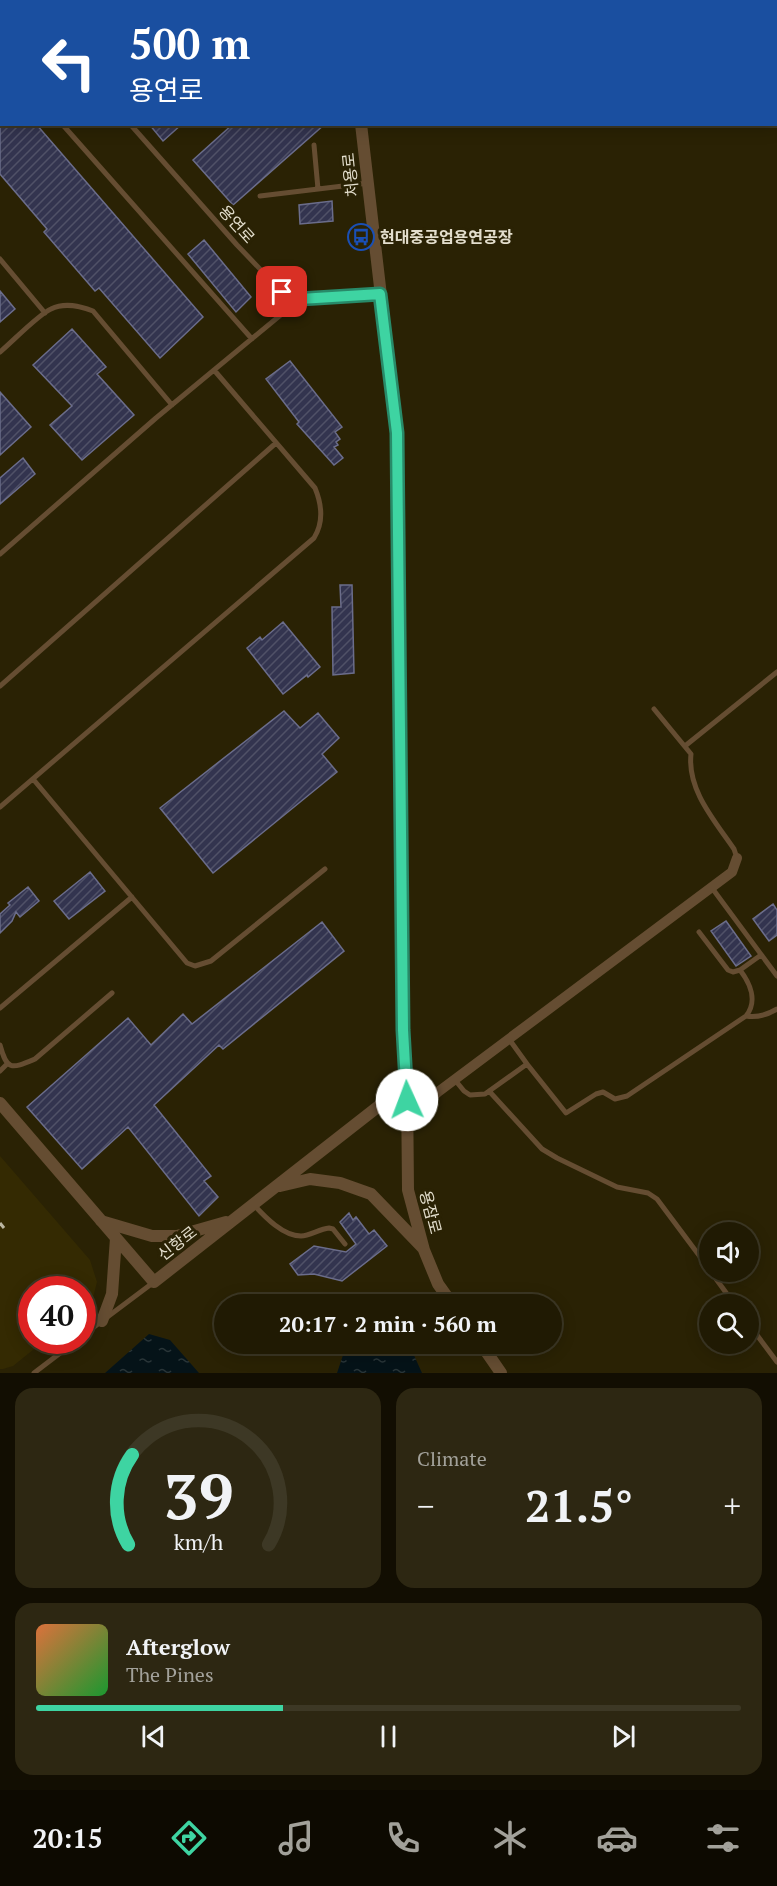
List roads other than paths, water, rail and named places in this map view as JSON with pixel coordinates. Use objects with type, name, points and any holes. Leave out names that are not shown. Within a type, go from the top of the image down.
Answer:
[{"type":"street","name":"처용로","points":[[361,126],[397,433],[403,1030],[407,1084]]},
{"type":"street","points":[[407,1100],[429,1099],[455,1080],[712,888],[732,872],[737,858]]},
{"type":"street","name":"용잠로","points":[[407,1084],[408,1190],[424,1250],[438,1284],[445,1294]]},
{"type":"street","name":"신항로","points":[[0,1103],[154,1282],[407,1084]]},
{"type":"street","points":[[276,1187],[310,1179],[340,1183],[371,1194],[424,1250]]},
{"type":"street","points":[[101,1221],[152,1236],[177,1236],[233,1220]]},
{"type":"street","points":[[102,1321],[112,1294],[116,1238]]},
{"type":"street","points":[[488,1354],[501,1373]]},
{"type":"lane","points":[[64,126],[252,339]]},
{"type":"lane","name":"용연로","points":[[132,126],[237,245],[282,292],[300,299]]},
{"type":"lane","points":[[314,145],[318,189]]},
{"type":"lane","points":[[260,196],[368,183]]},
{"type":"lane","points":[[0,259],[45,313]]},
{"type":"lane","points":[[0,554],[172,405],[300,299],[380,294]]},
{"type":"lane","points":[[0,352],[50,309],[63,305],[80,306],[93,311],[172,405]]},
{"type":"lane","points":[[0,807],[314,538],[322,520],[315,488],[214,370]]},
{"type":"lane","points":[[0,686],[276,443]]},
{"type":"lane","points":[[685,747],[777,672]]},
{"type":"lane","points":[[654,709],[691,754],[690,765],[693,781],[701,800],[734,849],[737,858]]},
{"type":"lane","points":[[33,779],[187,963],[195,966],[211,961],[325,869]]},
{"type":"lane","points":[[712,888],[777,976]]},
{"type":"lane","points":[[0,1008],[132,897]]},
{"type":"lane","points":[[699,932],[728,970],[737,972],[761,955]]},
{"type":"lane","points":[[509,1039],[566,1113],[603,1092],[615,1099],[627,1096],[751,1011],[751,985],[740,970]]},
{"type":"lane","points":[[0,1045],[3,1059],[7,1064],[13,1066],[35,1059],[112,993]]},
{"type":"lane","points":[[746,1016],[767,1015],[777,1009]]},
{"type":"lane","points":[[0,1071],[7,1064]]},
{"type":"lane","points":[[455,1080],[470,1095],[485,1094],[527,1064]]},
{"type":"lane","points":[[489,1090],[542,1149],[617,1187],[648,1193],[657,1198],[699,1256]]},
{"type":"lane","points":[[254,1205],[267,1220],[283,1229],[303,1236],[328,1227],[333,1229],[345,1244]]},
{"type":"lane","points":[[96,1326],[154,1282]]},
{"type":"lane","points":[[759,1338],[777,1362]]},
{"type":"lane","points":[[34,1373],[59,1354]]},
{"type":"water","points":[[149,1334],[170,1340],[199,1373],[105,1373]]},
{"type":"water","points":[[343,1354],[413,1354],[422,1373],[337,1373]]},
{"type":"railway","points":[[0,1223],[4,1228]]},
{"type":"place","name":"현대중공업용연공장","points":[[361,237]]}]
